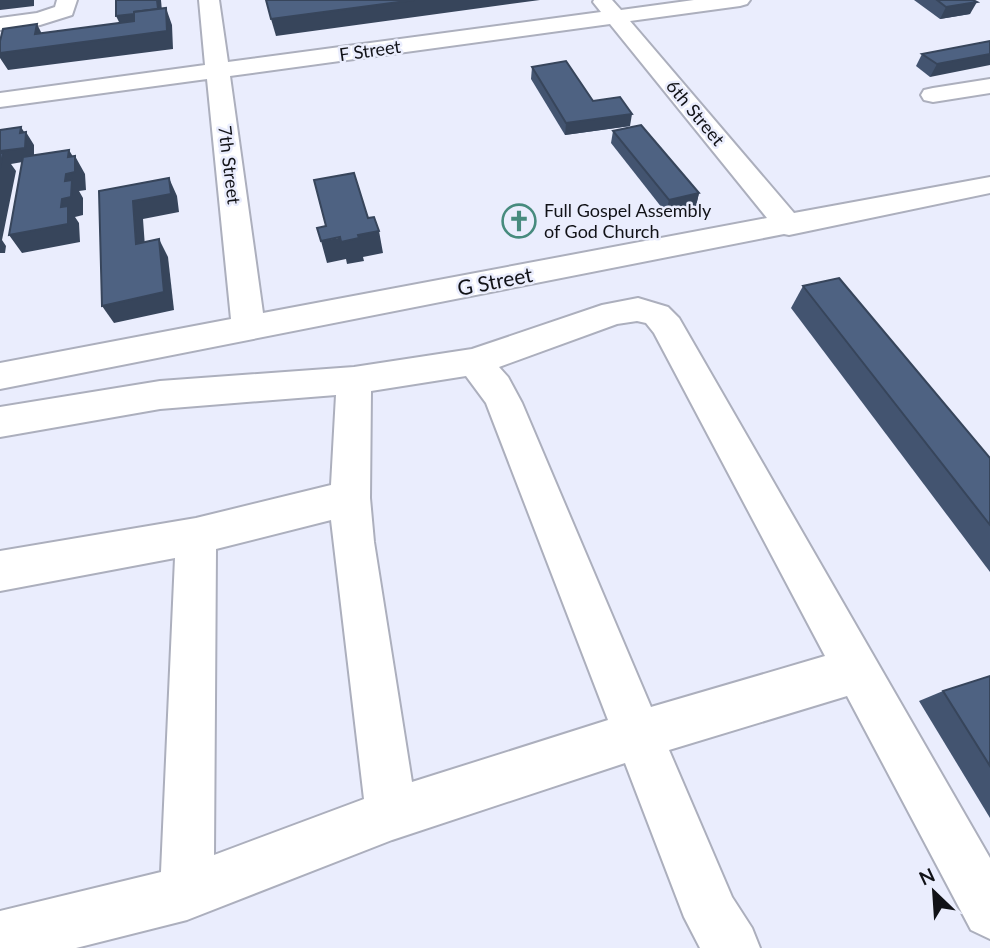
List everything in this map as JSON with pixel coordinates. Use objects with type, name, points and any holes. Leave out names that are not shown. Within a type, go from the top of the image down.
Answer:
[{"type":"street","points":[[0,24],[40,19],[65,11],[67,0]]},
{"type":"street","name":"7th Street","points":[[209,0],[249,330]]},
{"type":"street","name":"F Street","points":[[0,100],[217,71],[609,9],[740,0]]},
{"type":"street","name":"6th Street","points":[[609,9],[789,226]]},
{"type":"street","points":[[933,95],[990,86]]},
{"type":"street","name":"G Street","points":[[0,376],[789,226],[990,185]]},
{"type":"street","points":[[0,422],[160,395],[354,380],[474,362],[613,313],[638,309],[657,316],[667,326],[990,911]]},
{"type":"street","points":[[474,362],[496,387],[504,403],[712,917],[732,948]]},
{"type":"street","points":[[354,380],[350,498],[353,542],[392,814]]},
{"type":"street","points":[[0,571],[196,536],[350,498]]},
{"type":"street","points":[[187,892],[196,536]]},
{"type":"street","points":[[0,939],[187,892],[392,814],[638,735],[858,670]]},
{"type":"building","points":[[116,0],[157,0],[158,9],[116,16]]},
{"type":"building","points":[[266,0],[414,0],[271,19]]},
{"type":"building","points":[[937,0],[973,0],[977,2],[946,7]]},
{"type":"building","points":[[166,8],[167,31],[0,53],[3,29],[37,24],[35,34],[134,21],[134,12]]},
{"type":"building","points":[[990,41],[990,54],[937,64],[922,54]]},
{"type":"building","points":[[566,61],[593,101],[620,97],[632,114],[566,123],[532,67]]},
{"type":"building","points":[[641,125],[699,193],[669,200],[613,131]]},
{"type":"building","points":[[21,127],[20,133],[26,132],[25,148],[0,151],[0,130]]},
{"type":"building","points":[[69,150],[68,157],[75,156],[75,172],[66,174],[65,181],[72,180],[71,197],[62,199],[61,207],[68,206],[68,224],[9,235],[23,157]]},
{"type":"building","points":[[354,173],[368,218],[374,217],[379,231],[341,242],[340,237],[321,241],[317,228],[326,226],[314,180]]},
{"type":"building","points":[[169,178],[171,194],[133,201],[136,244],[159,239],[164,292],[102,306],[99,191]]},
{"type":"building","points":[[839,278],[990,458],[990,525],[803,286]]},
{"type":"building","points":[[990,676],[990,766],[943,691]]},
{"type":"place","name":"Full Gospel Assembly of God Church","points":[[519,221]]}]
